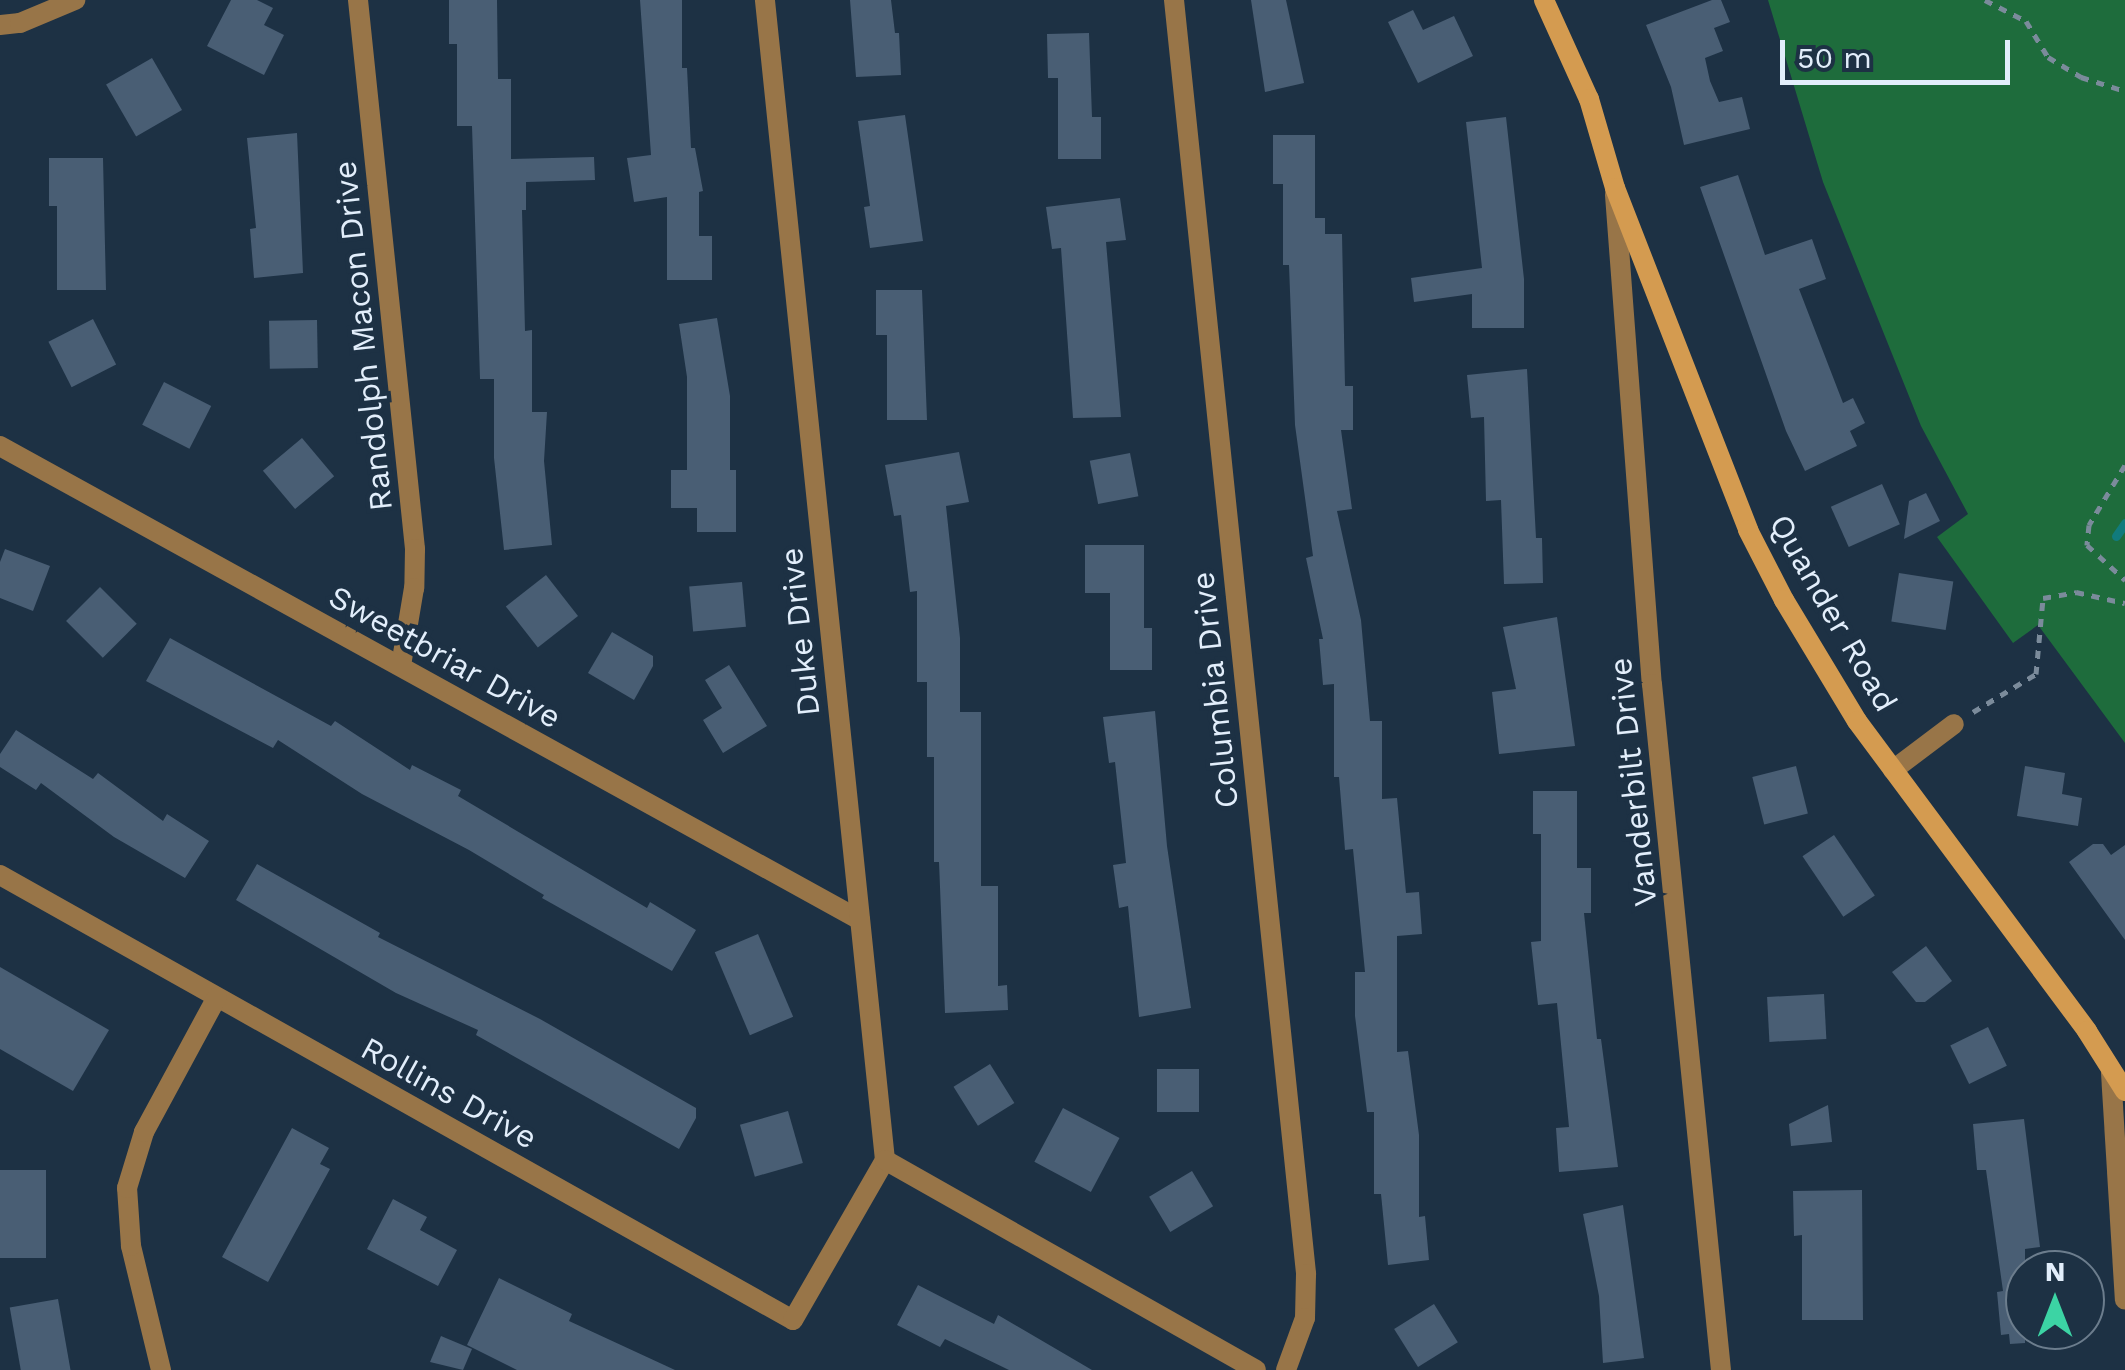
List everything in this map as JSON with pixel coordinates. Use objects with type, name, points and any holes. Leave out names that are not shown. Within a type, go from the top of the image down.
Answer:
[{"type":"street","points":[[0,24],[20,23],[75,0]]},
{"type":"street","name":"Randolph Macon Drive","points":[[358,0],[415,550],[414,588],[401,666]]},
{"type":"street","name":"Duke Drive","points":[[765,0],[885,1160]]},
{"type":"street","name":"Columbia Drive","points":[[1174,0],[1306,1274],[1306,1318],[1286,1370]]},
{"type":"street","name":"Quander Road","points":[[1544,0],[1588,99],[1615,188],[1748,530],[1784,600],[1857,721],[2086,1031],[2125,1091]]},
{"type":"street","name":"Vanderbilt Drive","points":[[1615,188],[1654,704],[1721,1370]]},
{"type":"street","name":"Sweetbriar Drive","points":[[0,446],[860,920]]},
{"type":"street","points":[[1893,770],[1954,724]]},
{"type":"street","name":"Rollins Drive","points":[[0,875],[793,1320],[885,1160]]},
{"type":"street","points":[[161,1370],[131,1246],[127,1188],[144,1132],[217,997]]},
{"type":"street","points":[[2111,1073],[2125,1300]]},
{"type":"street","points":[[885,1160],[1256,1370]]},
{"type":"path","points":[[1985,0],[2026,21],[2048,58],[2081,77],[2125,91]]},
{"type":"path","points":[[2125,465],[2089,524],[2086,546],[2125,580]]},
{"type":"path","points":[[1954,724],[2036,674],[2043,598],[2076,592],[2125,603]]},
{"type":"green space","points":[[1768,0],[2125,0],[2125,743],[2038,625],[2013,643],[1937,537],[1968,514],[1921,426],[1823,182]]},
{"type":"building","points":[[231,0],[257,0],[273,8],[264,25],[284,35],[264,75],[207,46]]},
{"type":"building","points":[[449,0],[497,0],[498,79],[511,79],[511,159],[594,157],[595,180],[526,182],[526,210],[522,210],[525,331],[532,330],[532,412],[547,412],[544,461],[552,545],[504,550],[494,458],[494,379],[480,379],[472,126],[457,126],[457,44],[449,44]]},
{"type":"building","points":[[640,0],[682,0],[682,68],[687,68],[691,148],[695,148],[703,191],[699,192],[699,236],[712,236],[712,280],[667,280],[667,197],[634,202],[627,158],[651,155]]},
{"type":"building","points":[[850,0],[891,0],[895,33],[899,33],[901,75],[856,77]]},
{"type":"building","points":[[1251,0],[1286,0],[1304,83],[1265,92]]},
{"type":"building","points":[[1721,0],[1730,22],[1714,28],[1723,51],[1705,58],[1710,81],[1719,102],[1742,97],[1750,129],[1684,145],[1671,87],[1646,25]]},
{"type":"building","points":[[1413,10],[1423,30],[1454,16],[1473,56],[1418,83],[1388,22]]},
{"type":"building","points":[[1089,33],[1092,117],[1101,117],[1101,159],[1058,159],[1058,78],[1048,78],[1047,34]]},
{"type":"building","points":[[152,58],[182,110],[136,136],[106,85]]},
{"type":"building","points":[[905,115],[923,241],[870,248],[864,207],[870,206],[858,121]]},
{"type":"building","points":[[1506,117],[1524,279],[1524,328],[1472,328],[1472,294],[1414,302],[1411,278],[1482,268],[1466,122]]},
{"type":"building","points":[[297,133],[303,273],[254,278],[250,229],[256,228],[247,138]]},
{"type":"building","points":[[1273,135],[1315,135],[1315,218],[1325,218],[1325,234],[1342,234],[1345,386],[1353,386],[1353,430],[1341,430],[1352,509],[1337,511],[1361,620],[1370,721],[1382,721],[1382,799],[1397,798],[1406,893],[1419,892],[1422,934],[1397,936],[1397,1052],[1408,1051],[1419,1135],[1419,1217],[1425,1216],[1429,1260],[1388,1265],[1381,1194],[1374,1194],[1374,1112],[1367,1112],[1355,1016],[1355,972],[1365,972],[1353,849],[1345,850],[1339,777],[1334,777],[1334,684],[1323,685],[1319,639],[1323,639],[1306,558],[1313,556],[1295,425],[1289,265],[1283,265],[1283,184],[1273,184]]},
{"type":"building","points":[[49,158],[103,158],[106,290],[57,290],[57,206],[49,206]]},
{"type":"building","points":[[1738,175],[1765,255],[1812,239],[1826,279],[1799,289],[1843,403],[1853,398],[1865,423],[1850,431],[1857,446],[1805,471],[1786,431],[1700,187]]},
{"type":"building","points":[[1120,198],[1126,240],[1106,242],[1121,417],[1073,418],[1061,248],[1052,249],[1046,207]]},
{"type":"building","points":[[876,290],[922,290],[927,420],[887,420],[887,335],[876,335]]},
{"type":"building","points":[[717,318],[730,396],[730,470],[736,470],[736,532],[697,532],[697,508],[671,508],[671,470],[687,470],[687,377],[679,324]]},
{"type":"building","points":[[93,319],[116,364],[72,387],[48,342]]},
{"type":"building","points":[[317,320],[318,368],[270,369],[269,321]]},
{"type":"building","points":[[1527,369],[1536,538],[1542,538],[1543,583],[1504,584],[1501,500],[1486,501],[1484,417],[1471,418],[1467,375]]},
{"type":"building","points":[[164,382],[211,406],[189,449],[142,425]]},
{"type":"building","points":[[302,438],[334,476],[295,509],[263,471]]},
{"type":"building","points":[[959,452],[969,502],[946,506],[960,638],[960,712],[981,712],[981,886],[998,886],[998,986],[1007,985],[1008,1010],[945,1013],[939,862],[934,862],[934,757],[927,757],[927,682],[917,682],[917,591],[910,592],[901,515],[894,516],[885,465]]},
{"type":"building","points":[[1130,453],[1138,496],[1098,504],[1090,461]]},
{"type":"building","points":[[1882,484],[1900,524],[1849,547],[1831,507]]},
{"type":"building","points":[[1926,493],[1940,521],[1904,539],[1909,501]]},
{"type":"building","points":[[1085,545],[1144,545],[1144,628],[1152,628],[1152,670],[1110,670],[1110,593],[1085,593]]},
{"type":"building","points":[[5,549],[50,566],[33,611],[0,598],[0,562]]},
{"type":"building","points":[[1899,573],[1953,582],[1946,630],[1891,621]]},
{"type":"building","points":[[546,575],[578,616],[538,647],[506,606]]},
{"type":"building","points":[[742,582],[746,627],[693,631],[689,587]]},
{"type":"building","points":[[100,587],[137,624],[103,658],[66,621]]},
{"type":"building","points":[[1557,617],[1575,746],[1499,754],[1492,692],[1516,689],[1503,627]]},
{"type":"building","points":[[612,632],[653,656],[653,666],[634,700],[588,673]]},
{"type":"building","points":[[170,638],[331,726],[335,721],[410,770],[412,765],[461,790],[458,796],[647,908],[650,902],[696,930],[672,971],[542,898],[544,895],[469,850],[362,794],[278,740],[273,748],[146,681]]},
{"type":"building","points":[[729,665],[767,726],[723,753],[703,720],[722,708],[705,680]]},
{"type":"building","points":[[1155,711],[1167,846],[1191,1008],[1139,1017],[1128,906],[1119,908],[1113,865],[1126,863],[1115,762],[1109,763],[1103,717]]},
{"type":"building","points":[[16,730],[93,779],[98,773],[163,821],[167,814],[209,841],[185,878],[114,837],[41,783],[36,790],[0,767],[0,754]]},
{"type":"building","points":[[1796,766],[1808,814],[1764,824],[1752,777]]},
{"type":"building","points":[[2025,766],[2065,773],[2062,794],[2082,798],[2078,826],[2017,816]]},
{"type":"building","points":[[1533,791],[1577,791],[1577,868],[1591,868],[1591,913],[1584,913],[1597,1039],[1601,1039],[1618,1167],[1559,1172],[1556,1128],[1569,1127],[1557,1003],[1538,1005],[1531,942],[1541,941],[1541,834],[1533,834]]},
{"type":"building","points":[[1834,835],[1875,896],[1843,917],[1802,856]]},
{"type":"building","points":[[2093,844],[2103,844],[2111,855],[2125,845],[2125,940],[2069,862]]},
{"type":"building","points":[[257,864],[380,933],[378,937],[540,1019],[696,1108],[696,1118],[679,1149],[476,1035],[478,1030],[396,993],[236,900]]},
{"type":"building","points":[[758,934],[793,1017],[750,1035],[715,952]]},
{"type":"building","points":[[1926,946],[1952,981],[1925,1002],[1916,1002],[1892,972]]},
{"type":"building","points":[[0,967],[109,1030],[73,1091],[0,1049]]},
{"type":"building","points":[[1824,994],[1826,1039],[1769,1042],[1767,997]]},
{"type":"building","points":[[1988,1027],[2007,1066],[1969,1084],[1950,1045]]},
{"type":"building","points":[[990,1064],[1014,1103],[978,1126],[954,1087]]},
{"type":"building","points":[[1157,1069],[1199,1069],[1199,1112],[1157,1112]]},
{"type":"building","points":[[1828,1105],[1832,1142],[1791,1146],[1789,1124]]},
{"type":"building","points":[[1063,1108],[1120,1138],[1091,1192],[1034,1162]]},
{"type":"building","points":[[788,1111],[803,1163],[755,1177],[740,1125]]},
{"type":"building","points":[[2024,1119],[2040,1247],[2005,1250],[2005,1334],[2001,1335],[1997,1292],[2003,1291],[1986,1170],[1977,1170],[1973,1124]]},
{"type":"building","points":[[292,1128],[329,1148],[320,1164],[330,1169],[268,1282],[222,1257]]},
{"type":"building","points":[[0,1170],[46,1170],[46,1258],[0,1258]]},
{"type":"building","points":[[1192,1171],[1213,1206],[1170,1232],[1149,1197]]},
{"type":"building","points":[[1862,1190],[1863,1320],[1802,1320],[1802,1235],[1794,1236],[1793,1191]]},
{"type":"building","points":[[393,1199],[427,1217],[420,1230],[457,1250],[438,1286],[367,1249]]},
{"type":"building","points":[[1623,1205],[1644,1358],[1603,1363],[1599,1296],[1583,1214]]},
{"type":"building","points":[[499,1278],[572,1314],[569,1321],[675,1370],[517,1370],[467,1345]]},
{"type":"building","points":[[918,1285],[994,1324],[998,1315],[1092,1370],[1009,1370],[945,1339],[940,1347],[897,1325]]},
{"type":"building","points":[[58,1299],[71,1370],[21,1370],[10,1308]]},
{"type":"building","points":[[1434,1304],[1458,1342],[1418,1367],[1394,1329]]},
{"type":"building","points":[[441,1336],[472,1349],[463,1370],[430,1362]]},
{"type":"waterway","points":[[2116,536],[2125,523]]}]
